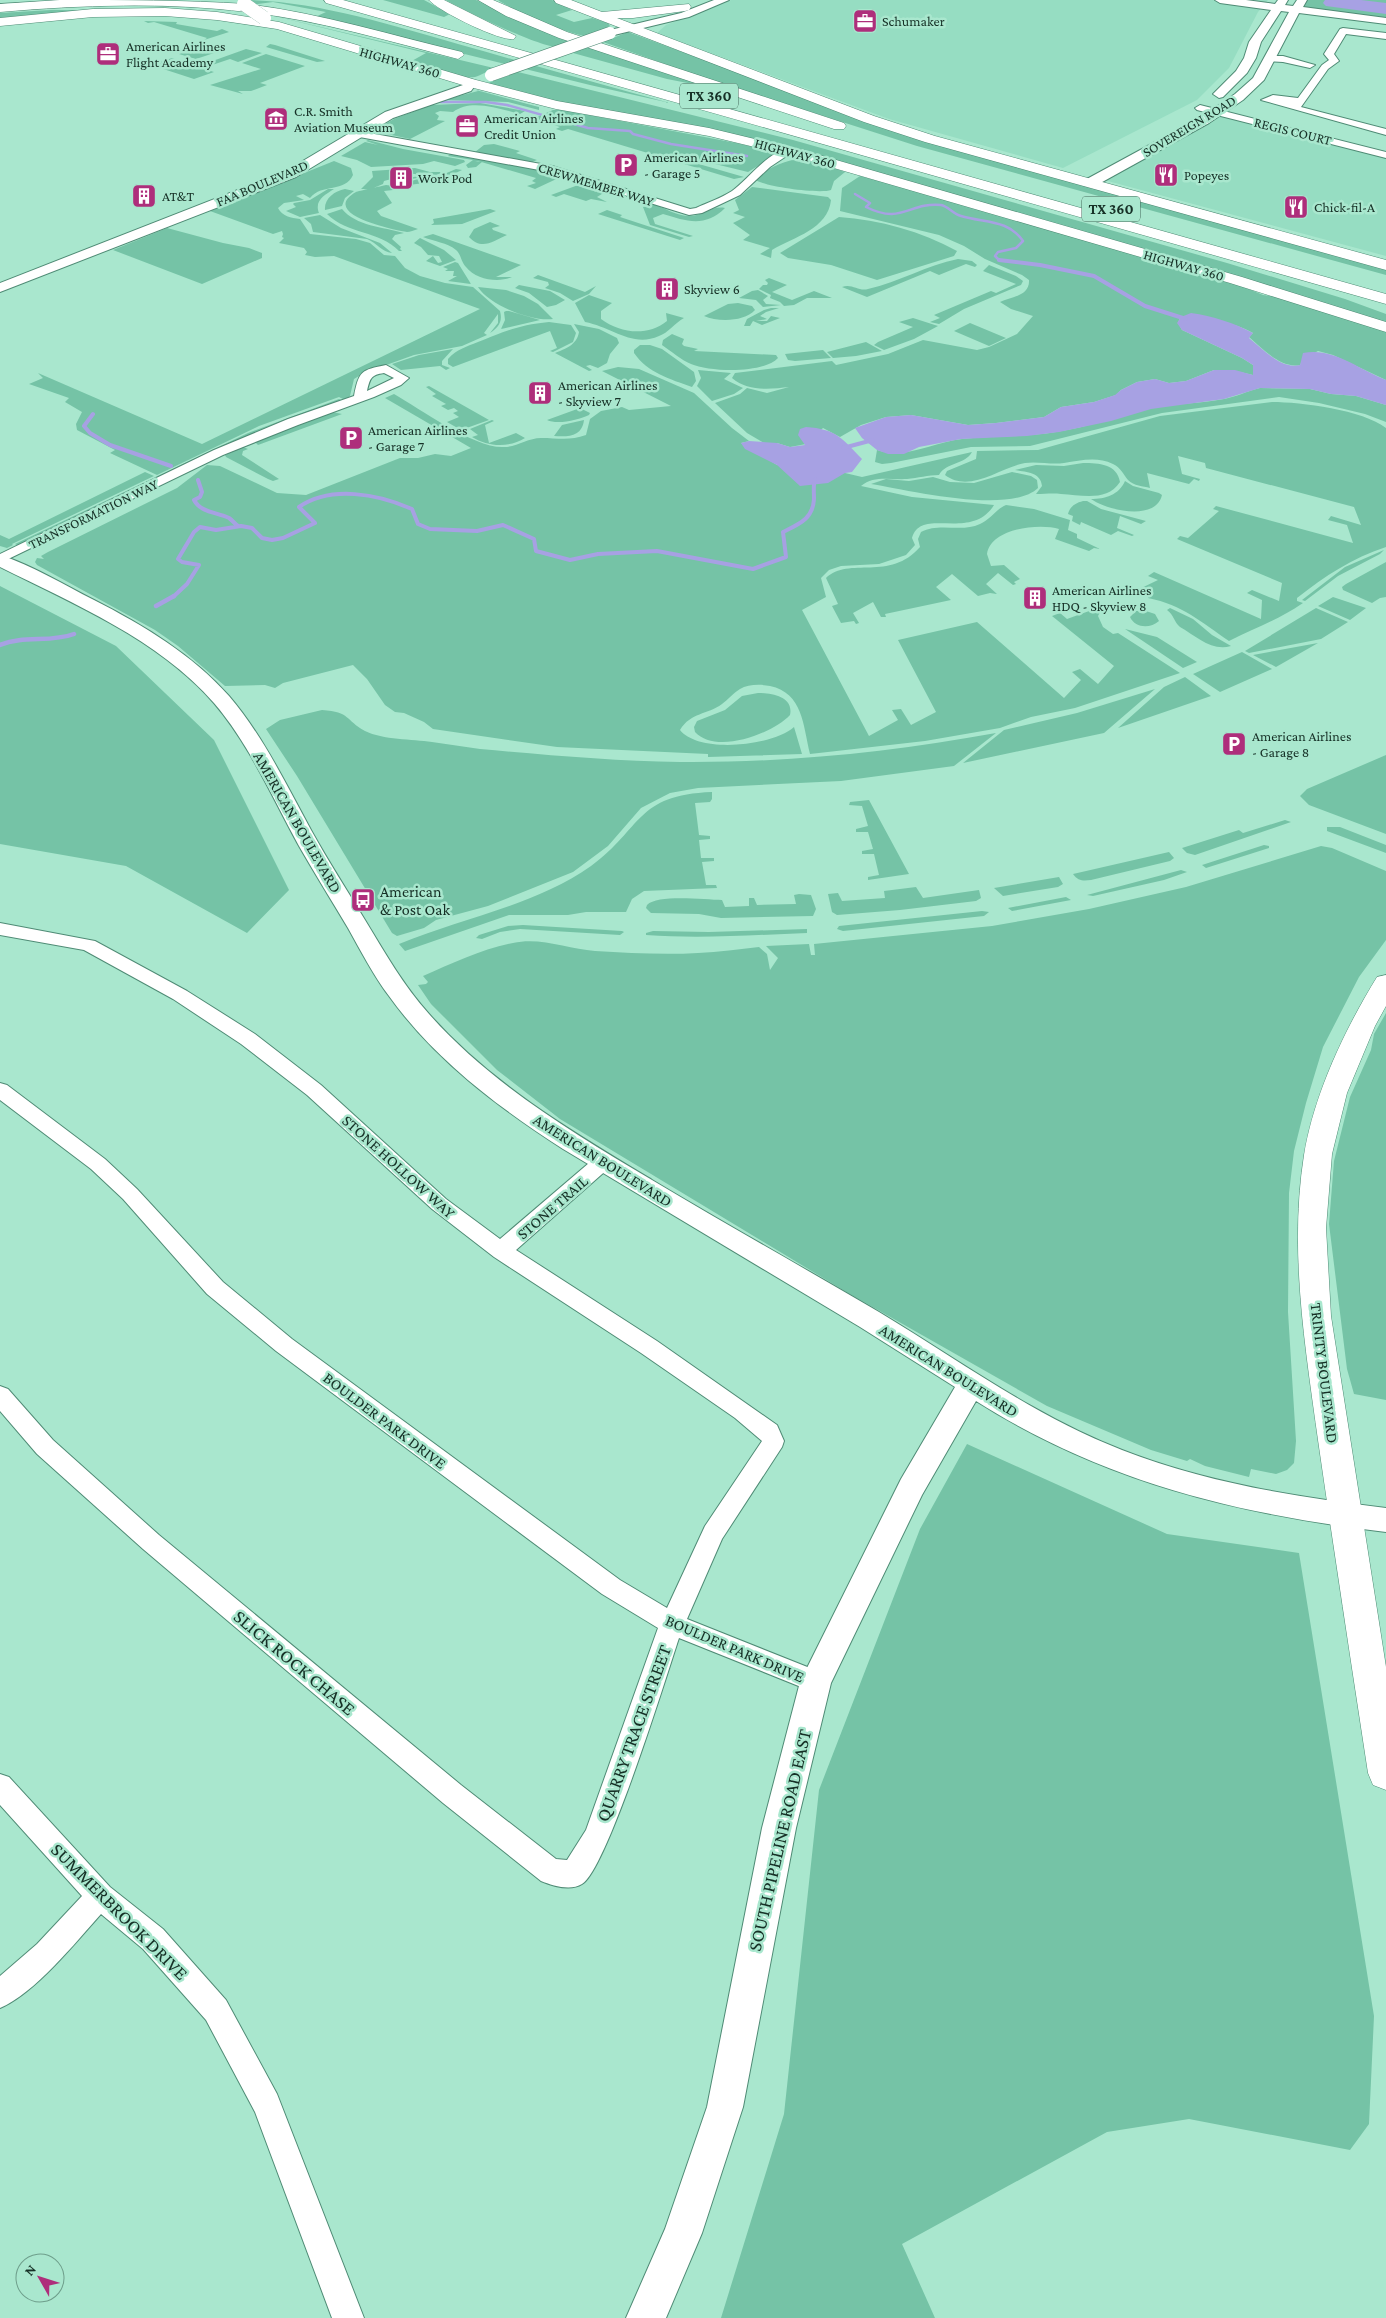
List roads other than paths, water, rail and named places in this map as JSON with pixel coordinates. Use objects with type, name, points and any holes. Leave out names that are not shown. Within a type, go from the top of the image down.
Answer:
[{"type":"main road","name":"TX 360","points":[[330,0],[1386,299]]},
{"type":"main road","name":"TX 360","points":[[358,0],[1357,275],[1386,286]]},
{"type":"main road","points":[[434,0],[467,18],[527,42],[543,52]]},
{"type":"main road","points":[[484,0],[549,30],[722,86],[852,131]]},
{"type":"main road","points":[[560,0],[628,28],[870,119],[930,139],[1386,264]]},
{"type":"main road","points":[[0,9],[106,1],[165,1],[246,8],[318,22],[471,58]]},
{"type":"main road","points":[[240,2],[280,26]]},
{"type":"main road","points":[[318,6],[431,33],[452,35]]},
{"type":"main road","points":[[588,12],[632,14],[685,7]]},
{"type":"main road","points":[[0,9],[78,8],[165,12]]},
{"type":"main road","points":[[0,22],[93,13],[165,12]]},
{"type":"main road","name":"HIGHWAY 360","points":[[165,12],[217,16],[280,26],[470,83],[556,105],[709,132],[795,152],[1236,280],[1386,326]]},
{"type":"main road","points":[[653,37],[651,29],[662,21]]},
{"type":"main road","points":[[491,69],[533,73]]},
{"type":"main road","points":[[577,84],[797,137],[823,140]]},
{"type":"main road","points":[[1227,254],[1237,262],[1386,308]]},
{"type":"main road","points":[[1357,275],[1386,280]]},
{"type":"main road","name":"TRINITY BOULEVARD","points":[[1386,983],[1362,1026],[1334,1094],[1317,1164],[1312,1228],[1316,1316],[1344,1516],[1386,1774]]},
{"type":"street","name":"FAA BOULEVARD","points":[[628,28],[635,22],[702,0]]},
{"type":"street","name":"FAA BOULEVARD","points":[[0,288],[280,178],[327,154],[383,118],[467,88],[470,83],[491,69],[610,33],[662,21],[724,0]]},
{"type":"street","points":[[1224,1],[1299,5],[1337,14],[1386,21]]},
{"type":"street","points":[[1224,1],[1258,9],[1268,17],[1268,22]]},
{"type":"street","name":"SOVEREIGN ROAD","points":[[1180,119],[1200,108],[1241,73],[1250,58],[1256,42],[1281,4]]},
{"type":"street","name":"SOVEREIGN ROAD","points":[[1090,183],[1218,112],[1258,80],[1282,32],[1299,5]]},
{"type":"street","points":[[1282,32],[1296,20],[1304,17],[1337,14]]},
{"type":"street","points":[[1386,36],[1343,31],[1329,54],[1334,61],[1325,67],[1297,104],[1386,132]]},
{"type":"street","points":[[1250,58],[1269,60]]},
{"type":"street","name":"REGIS COURT","points":[[1200,108],[1386,155]]},
{"type":"street","name":"CREWMEMBER WAY","points":[[358,134],[552,169],[689,212],[698,211],[736,193],[744,188],[761,169],[795,152]]},
{"type":"street","points":[[1069,177],[1084,169]]},
{"type":"street","name":"TRANSFORMATION WAY","points":[[4,561],[173,485],[184,476],[186,469],[245,440],[360,397]]},
{"type":"street","name":"AMERICAN BOULEVARD","points":[[4,561],[144,636],[166,651],[213,691],[241,724],[275,779],[305,838],[399,995],[439,1040],[479,1078],[530,1116],[603,1162],[890,1332],[1012,1411],[1058,1436],[1116,1460],[1205,1488],[1344,1516],[1386,1520]]},
{"type":"street","name":"STONE HOLLOW WAY","points":[[0,929],[90,945],[188,1000],[248,1039],[314,1090],[438,1204],[501,1251],[649,1347],[743,1412],[769,1432],[772,1441],[771,1447]]},
{"type":"street","name":"BOULDER PARK DRIVE","points":[[0,1090],[98,1164],[130,1194],[215,1288],[284,1344],[611,1587],[672,1624],[816,1682]]},
{"type":"street","name":"STONE TRAIL","points":[[501,1251],[603,1162]]},
{"type":"street","name":"SOUTH PIPELINE ROAD EAST","points":[[646,2318],[684,2233],[725,2107],[779,1828],[816,1682],[911,1488],[971,1384]]},
{"type":"street","name":"SLICK ROCK CHASE","points":[[0,1395],[45,1447],[151,1542],[452,1794],[551,1872],[574,1874],[597,1837]]},
{"type":"street","name":"QUARRY TRACE STREET","points":[[597,1837],[672,1624],[712,1533],[771,1447]]},
{"type":"street","name":"SUMMERBROOK DRIVE","points":[[0,1786],[100,1896],[153,1939],[216,2010],[267,2104],[348,2318]]},
{"type":"street","points":[[0,1994],[47,1954],[100,1896]]},
{"type":"waterway","points":[[441,102],[486,102],[507,105],[588,128],[630,131],[633,134],[671,144],[747,156]]},
{"type":"waterway","points":[[855,194],[870,203],[866,207],[878,212],[888,214],[905,212],[930,205],[941,205],[961,216],[1003,225],[1017,234],[1023,241],[1016,248],[998,252],[995,256],[999,260]]},
{"type":"waterway","points":[[999,260],[1040,265],[1094,276],[1145,306],[1186,319]]},
{"type":"waterway","points":[[999,260],[1006,261]]},
{"type":"waterway","points":[[93,414],[84,426],[90,433],[110,445],[171,466]]},
{"type":"waterway","points":[[843,448],[873,440]]},
{"type":"waterway","points":[[173,597],[187,584],[199,565],[182,562],[178,559],[194,532],[200,527],[216,530],[241,526],[252,528],[262,538],[272,540],[283,538],[315,523],[299,507],[312,500],[340,494],[370,496],[412,509],[418,524],[430,529],[477,531],[503,525],[534,539],[536,551],[570,560],[598,554],[657,551],[753,569],[786,557],[783,532],[808,516],[813,506],[815,479]]},
{"type":"waterway","points":[[198,480],[202,492],[200,497],[194,500],[197,504],[205,510],[229,518],[238,526]]},
{"type":"waterway","points":[[156,606],[174,596]]},
{"type":"waterway","points":[[0,645],[18,640],[56,638],[74,634]]},
{"type":"place","name":"Schumaker","points":[[865,21]]},
{"type":"place","name":"American Airlines Flight Academy","points":[[108,54]]},
{"type":"place","name":"C.R. Smith Aviation Museum","points":[[276,119]]},
{"type":"place","name":"American Airlines Credit Union","points":[[467,126]]},
{"type":"place","name":"American Airlines - Garage 5","points":[[626,165]]},
{"type":"place","name":"Popeyes","points":[[1166,175]]},
{"type":"place","name":"Work Pod","points":[[401,178]]},
{"type":"place","name":"AT&T","points":[[144,196]]},
{"type":"place","name":"Chick-fil-A","points":[[1296,207]]},
{"type":"place","name":"Skyview 6","points":[[667,289]]},
{"type":"place","name":"American Airlines - Skyview 7","points":[[540,393]]},
{"type":"place","name":"American Airlines - Garage 7","points":[[351,438]]},
{"type":"place","name":"American Airlines HDQ - Skyview 8","points":[[1035,598]]},
{"type":"place","name":"American Airlines - Garage 8","points":[[1234,744]]},
{"type":"place","name":"American & Post Oak","points":[[363,900]]}]
